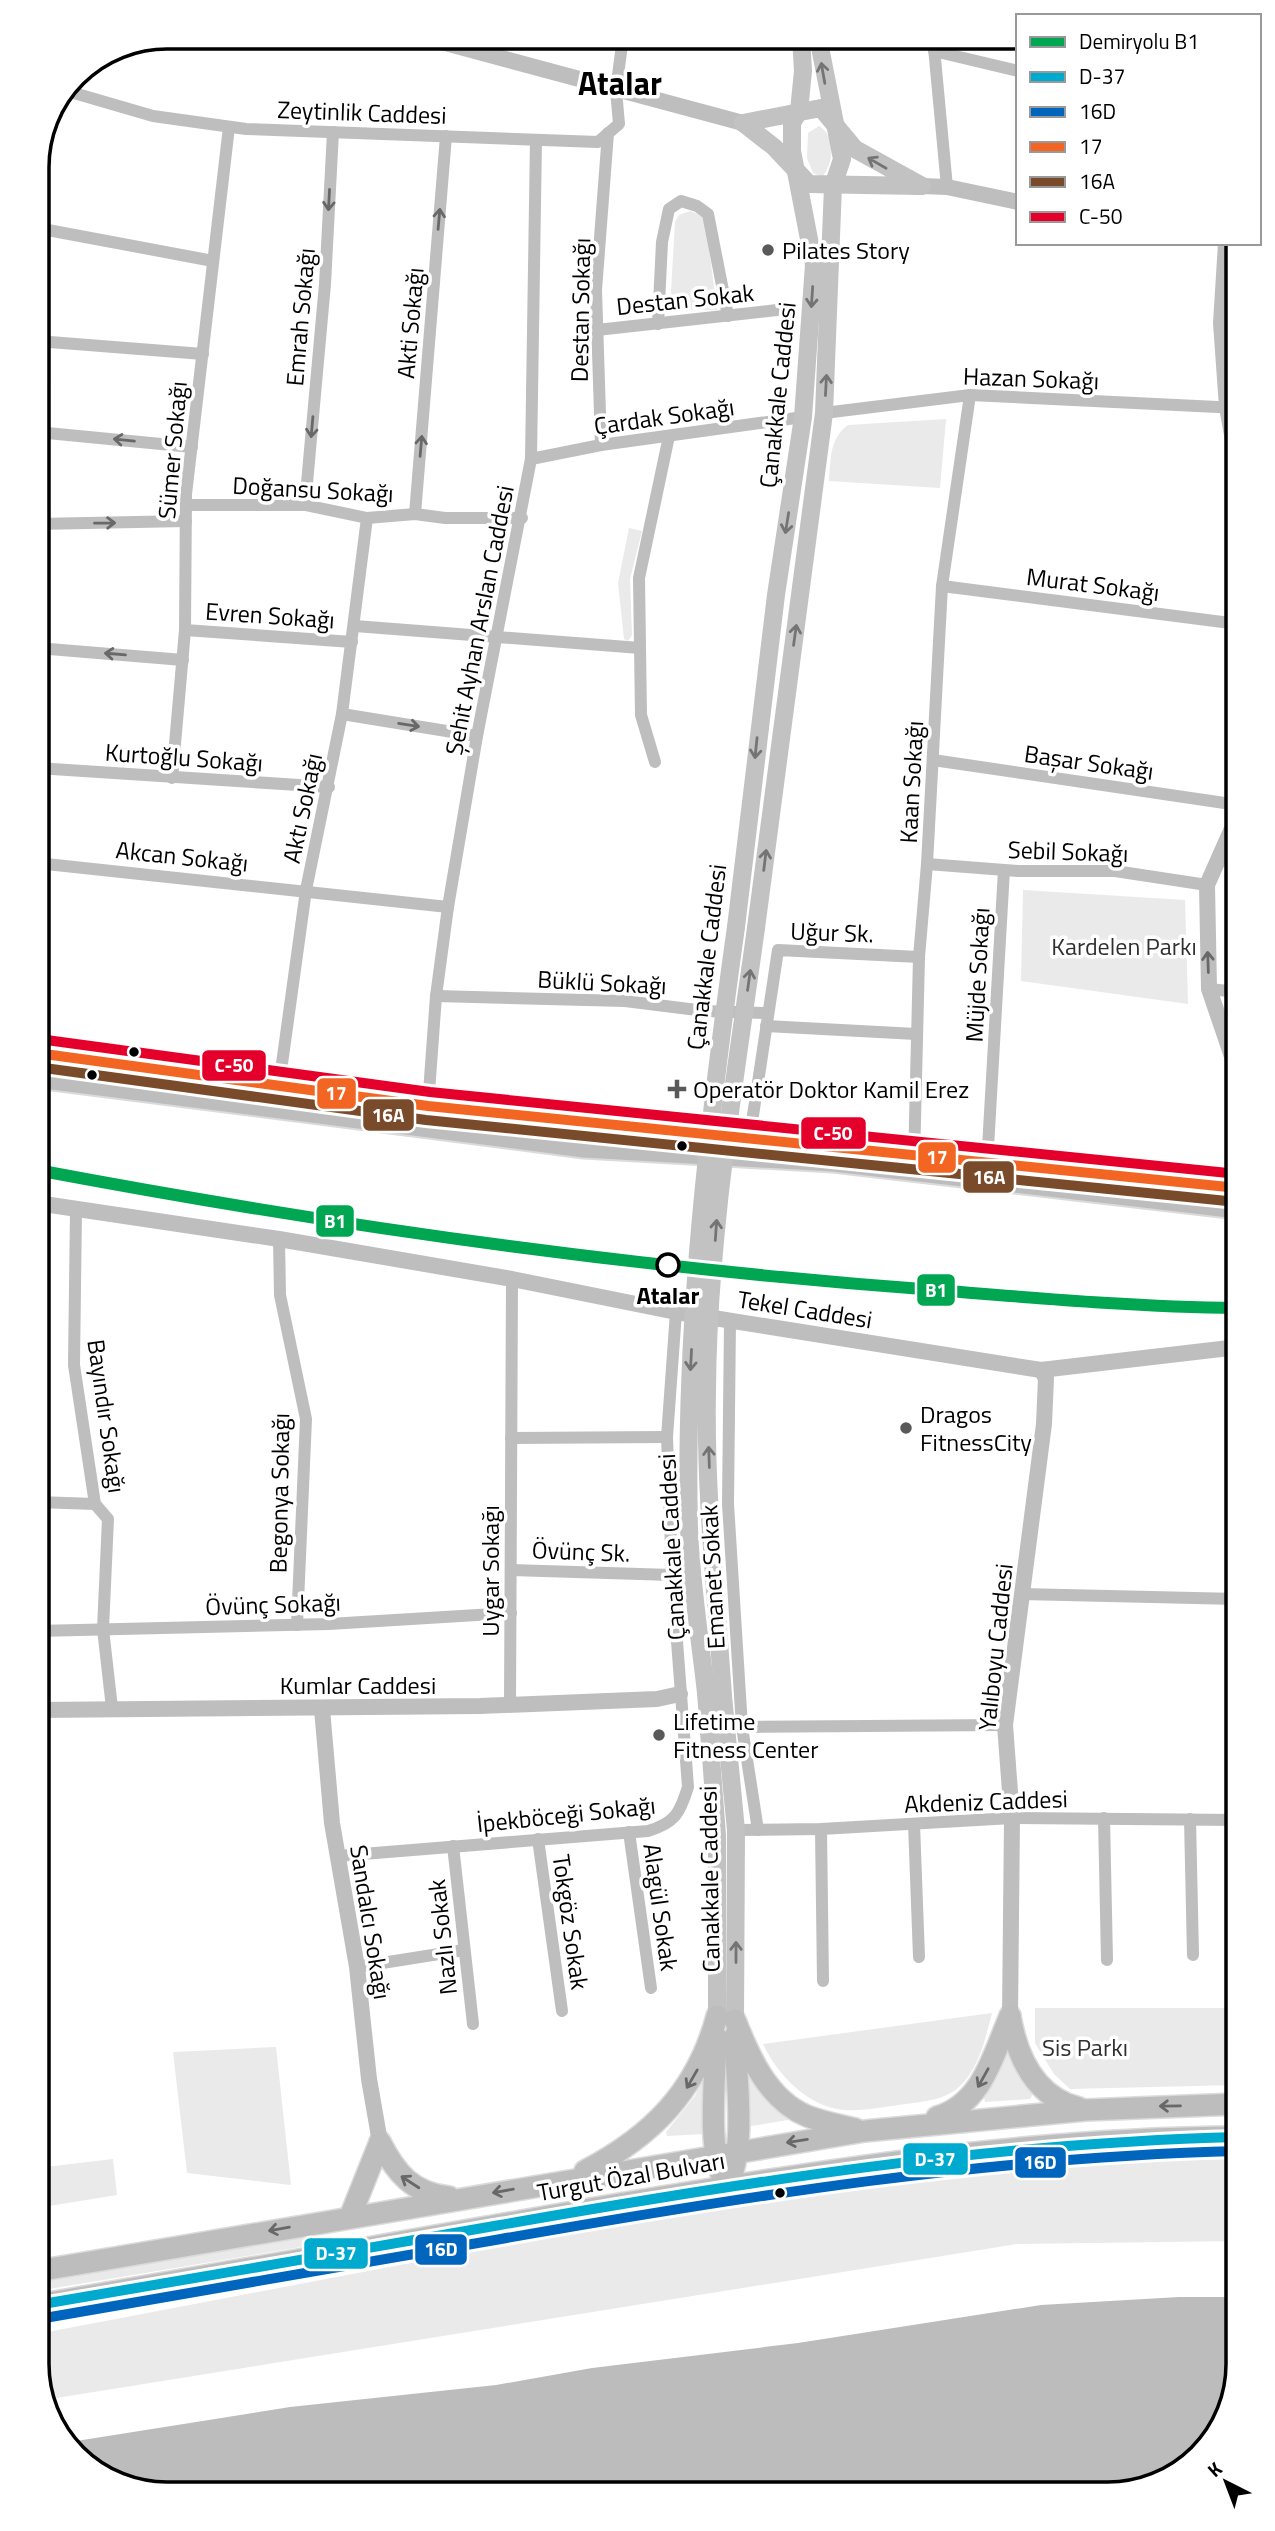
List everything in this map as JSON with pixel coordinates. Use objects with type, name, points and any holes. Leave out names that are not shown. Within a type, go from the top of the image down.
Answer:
[{"type":"highway","points":[[1010,2016],[1015,2046],[1046,2093],[1060,2103],[1087,2110]]},
{"type":"highway","points":[[914,2125],[953,2112],[965,2103],[984,2081],[1010,2016]]},
{"type":"highway","points":[[726,2018],[767,2084],[786,2101],[804,2115],[865,2132]]},
{"type":"highway","points":[[726,2018],[737,2151],[734,2173],[727,2186],[720,2175],[715,2155],[726,2018]]},
{"type":"highway","points":[[570,2179],[609,2159],[654,2126],[687,2088],[726,2018]]},
{"type":"highway","name":"Turgut Özal Bulvarı","points":[[49,2269],[737,2151],[914,2125],[1087,2110],[1226,2104]]},
{"type":"highway","name":"Turgut Özal Bulvarı","points":[[49,2303],[727,2186],[990,2150],[1226,2138]]},
{"type":"highway","points":[[380,2142],[396,2172],[438,2196],[458,2198]]},
{"type":"highway","points":[[350,2217],[380,2142]]},
{"type":"main road","name":"Çanakkale Caddesi","points":[[715,1694],[690,1532],[689,1400],[697,1245],[713,1091],[736,927],[774,607],[803,417],[814,265],[792,151],[792,123],[799,111],[803,49]]},
{"type":"main road","name":"Çanakkale Caddesi","points":[[726,2018],[717,1835],[706,1390],[716,1223],[732,1087],[757,928],[824,413],[833,186],[842,159],[839,132],[828,99],[820,49]]},
{"type":"main road","points":[[743,124],[821,108],[829,115],[839,132],[870,160],[922,186]]},
{"type":"main road","points":[[743,124],[774,147],[809,184],[922,186]]},
{"type":"main road","points":[[49,1055],[428,1105],[666,1132],[748,1147],[914,1164],[1226,1207]]},
{"type":"main road","points":[[49,1079],[584,1148],[748,1147]]},
{"type":"main road","points":[[914,1164],[987,1165],[1226,1187]]},
{"type":"main road","name":"Canakkale Caddesi","points":[[715,1694],[734,1727],[736,1830],[726,2018]]},
{"type":"street","points":[[467,49],[743,124]]},
{"type":"street","points":[[608,133],[619,124],[616,90],[621,49]]},
{"type":"street","points":[[947,187],[934,51],[1016,71]]},
{"type":"street","name":"Zeytinlik Caddesi","points":[[75,93],[153,116],[229,127],[598,142],[608,133]]},
{"type":"street","name":"Sümer Sokağı","points":[[172,778],[185,630],[186,505],[229,127]]},
{"type":"street","name":"Emrah Sokağı","points":[[305,505],[325,284],[333,132]]},
{"type":"street","name":"Destan Sokağı","points":[[601,445],[596,290],[608,133]]},
{"type":"street","name":"Akti Sokağı","points":[[415,513],[446,136]]},
{"type":"street","name":"Şehit Ayhan Arslan Caddesi","points":[[428,1105],[436,996],[448,907],[477,736],[522,518],[531,459],[536,140]]},
{"type":"street","points":[[922,186],[947,187],[1016,202]]},
{"type":"street","points":[[658,324],[662,242],[669,209],[681,201],[697,206],[708,214],[728,316]]},
{"type":"street","points":[[49,230],[214,261]]},
{"type":"street","points":[[1226,245],[1222,323],[1226,354]]},
{"type":"street","name":"Destan Sokak","points":[[597,330],[776,310]]},
{"type":"street","points":[[49,342],[203,354]]},
{"type":"street","name":"Hazan Sokağı","points":[[824,413],[970,395],[1226,407]]},
{"type":"street","name":"Kaan Sokağı","points":[[914,1164],[919,957],[927,864],[942,586],[970,395]]},
{"type":"street","name":"Çardak Sokağı","points":[[531,459],[601,445],[803,417]]},
{"type":"street","points":[[49,433],[192,447]]},
{"type":"street","points":[[655,762],[641,715],[639,578],[669,436]]},
{"type":"street","name":"Doğansu Sokağı","points":[[186,505],[305,505],[367,518],[415,513],[445,518],[522,518]]},
{"type":"street","name":"Aktı Sokağı","points":[[276,1107],[306,890],[342,714],[367,518]]},
{"type":"street","points":[[49,524],[186,521]]},
{"type":"street","name":"Murat Sokağı","points":[[942,586],[1226,622]]},
{"type":"street","points":[[355,626],[495,639],[640,648]]},
{"type":"street","name":"Evren Sokağı","points":[[185,630],[352,642]]},
{"type":"street","points":[[49,649],[183,660]]},
{"type":"street","points":[[342,714],[477,736]]},
{"type":"street","name":"Başar Sokağı","points":[[933,760],[1226,803]]},
{"type":"street","name":"Kurtoğlu Sokağı","points":[[49,769],[329,787]]},
{"type":"street","points":[[1226,842],[1207,885],[1209,989],[1226,1039]]},
{"type":"street","name":"Akcan Sokağı","points":[[49,864],[448,907]]},
{"type":"street","name":"Sebil Sokağı","points":[[927,864],[1004,870],[1115,871],[1207,885]]},
{"type":"street","name":"Müjde Sokağı","points":[[987,1165],[1004,870]]},
{"type":"street","name":"Uğur Sk.","points":[[766,1019],[778,950],[919,957]]},
{"type":"street","points":[[1209,989],[1226,991]]},
{"type":"street","name":"Büklü Sokağı","points":[[436,996],[625,1001],[916,1034]]},
{"type":"street","points":[[748,1147],[766,1019]]},
{"type":"street","name":"Tekel Caddesi","points":[[49,1206],[279,1239],[512,1279],[676,1312],[1041,1370],[1226,1348]]},
{"type":"street","name":"Bayındır Sokağı","points":[[76,1210],[74,1365],[95,1504],[108,1519],[103,1629],[112,1708]]},
{"type":"street","name":"Begonya Sokağı","points":[[279,1239],[280,1295],[306,1419],[297,1625]]},
{"type":"street","name":"Uygar Sokağı","points":[[510,1705],[512,1279]]},
{"type":"street","name":"İpekböceği Sokağı","points":[[338,1856],[629,1832],[669,1824],[680,1813],[688,1787],[672,1575],[667,1437],[676,1312]]},
{"type":"street","name":"Emanet Sokak","points":[[730,1321],[728,1504],[734,1727],[758,1830]]},
{"type":"street","name":"Yalıboyu Caddesi","points":[[1010,2016],[1012,1818],[1005,1725],[1044,1424],[1045,1378],[1041,1370]]},
{"type":"street","points":[[511,1437],[667,1437]]},
{"type":"street","points":[[49,1502],[95,1504]]},
{"type":"street","name":"Övünç Sk.","points":[[511,1570],[672,1575]]},
{"type":"street","points":[[1021,1594],[1226,1599]]},
{"type":"street","name":"Övünç Sokağı","points":[[49,1631],[297,1625],[511,1614]]},
{"type":"street","name":"Kumlar Caddesi","points":[[49,1710],[510,1705],[657,1699],[680,1694]]},
{"type":"street","name":"Sandalcı Sokağı","points":[[322,1709],[338,1856],[357,1967],[369,2079],[380,2142]]},
{"type":"street","points":[[734,1727],[1005,1725]]},
{"type":"street","name":"Akdeniz Caddesi","points":[[736,1830],[821,1829],[1012,1818],[1226,1819]]},
{"type":"street","points":[[1104,1818],[1107,1960]]},
{"type":"street","points":[[1190,1819],[1192,1955]]},
{"type":"street","points":[[914,1824],[919,1957]]},
{"type":"street","points":[[821,1829],[823,1981]]},
{"type":"street","name":"Alagül Sokak","points":[[629,1832],[651,1988]]},
{"type":"street","name":"Tokgöz Sokak","points":[[538,1839],[562,2011]]},
{"type":"street","name":"Nazlı Sokak","points":[[453,1846],[472,2024]]},
{"type":"street","points":[[357,1967],[464,1950]]},
{"type":"green space","points":[[819,126],[825,130],[831,143],[829,165],[822,177],[813,173],[807,158],[808,133]]},
{"type":"green space","points":[[690,211],[705,217],[717,310],[670,309],[675,222],[679,215]]},
{"type":"green space","points":[[946,419],[940,488],[829,481],[834,443],[848,425]]},
{"type":"green space","points":[[629,528],[642,531],[630,579],[632,635],[628,641],[624,639],[618,583]]},
{"type":"green space","name":"Kardelen Parkı","points":[[1023,890],[1185,900],[1188,1004],[1021,981]]},
{"type":"green space","name":"Sis Parkı","points":[[1035,2008],[1226,2008],[1226,2085],[1070,2089],[1054,2074],[1035,2043]]},
{"type":"green space","points":[[992,2013],[977,2061],[967,2078],[954,2091],[935,2099],[871,2109],[837,2109],[813,2100],[792,2085],[763,2044]]},
{"type":"green space","points":[[276,2047],[291,2185],[187,2173],[173,2052]]},
{"type":"green space","points":[[1008,2052],[1033,2094],[1030,2099],[985,2102],[984,2097],[990,2089],[1004,2053]]},
{"type":"green space","points":[[749,2074],[794,2119],[751,2126]]},
{"type":"green space","points":[[705,2075],[705,2134],[667,2136],[666,2132],[695,2096]]},
{"type":"green space","points":[[1226,2157],[1226,2241],[1017,2244],[55,2398],[51,2387],[49,2332],[814,2186],[1016,2162]]},
{"type":"green space","points":[[113,2159],[117,2195],[49,2206],[49,2167]]},
{"type":"green space","points":[[311,2235],[312,2244],[295,2248],[49,2289],[49,2281]]},
{"type":"shaded area","points":[[1226,2297],[1225,2380],[1214,2416],[1197,2442],[1186,2453],[1153,2473],[1131,2480],[159,2482],[129,2476],[115,2470],[89,2453],[78,2441],[290,2407],[496,2385],[592,2368],[798,2343],[1041,2305]]},
{"type":"rail line","name":"B1","points":[[49,1172],[372,1227],[596,1257],[822,1281],[1124,1304],[1226,1308]]},
{"type":"transit line","name":"C-50","points":[[49,1040],[430,1092],[1226,1173]]},
{"type":"transit line","name":"17","points":[[49,1055],[428,1106],[1226,1187]]},
{"type":"transit line","name":"16A","points":[[49,1069],[426,1120],[1226,1201]]},
{"type":"transit line","name":"D-37","points":[[49,2303],[592,2209],[868,2167],[1052,2147],[1226,2138]]},
{"type":"transit line","name":"16D","points":[[49,2317],[593,2223],[868,2181],[1053,2161],[1226,2152]]},
{"type":"place","name":"Pilates Story","points":[[768,250]]},
{"type":"place","name":"Operatör Doktor Kamil Erez","points":[[677,1089]]},
{"type":"place","name":"Atalar","points":[[668,1265]]},
{"type":"place","name":"Dragos FitnessCity","points":[[906,1428]]},
{"type":"place","name":"Lifetime Fitness Center","points":[[659,1735]]},
{"type":"district","name":"Atalar","points":[[620,83]]}]
